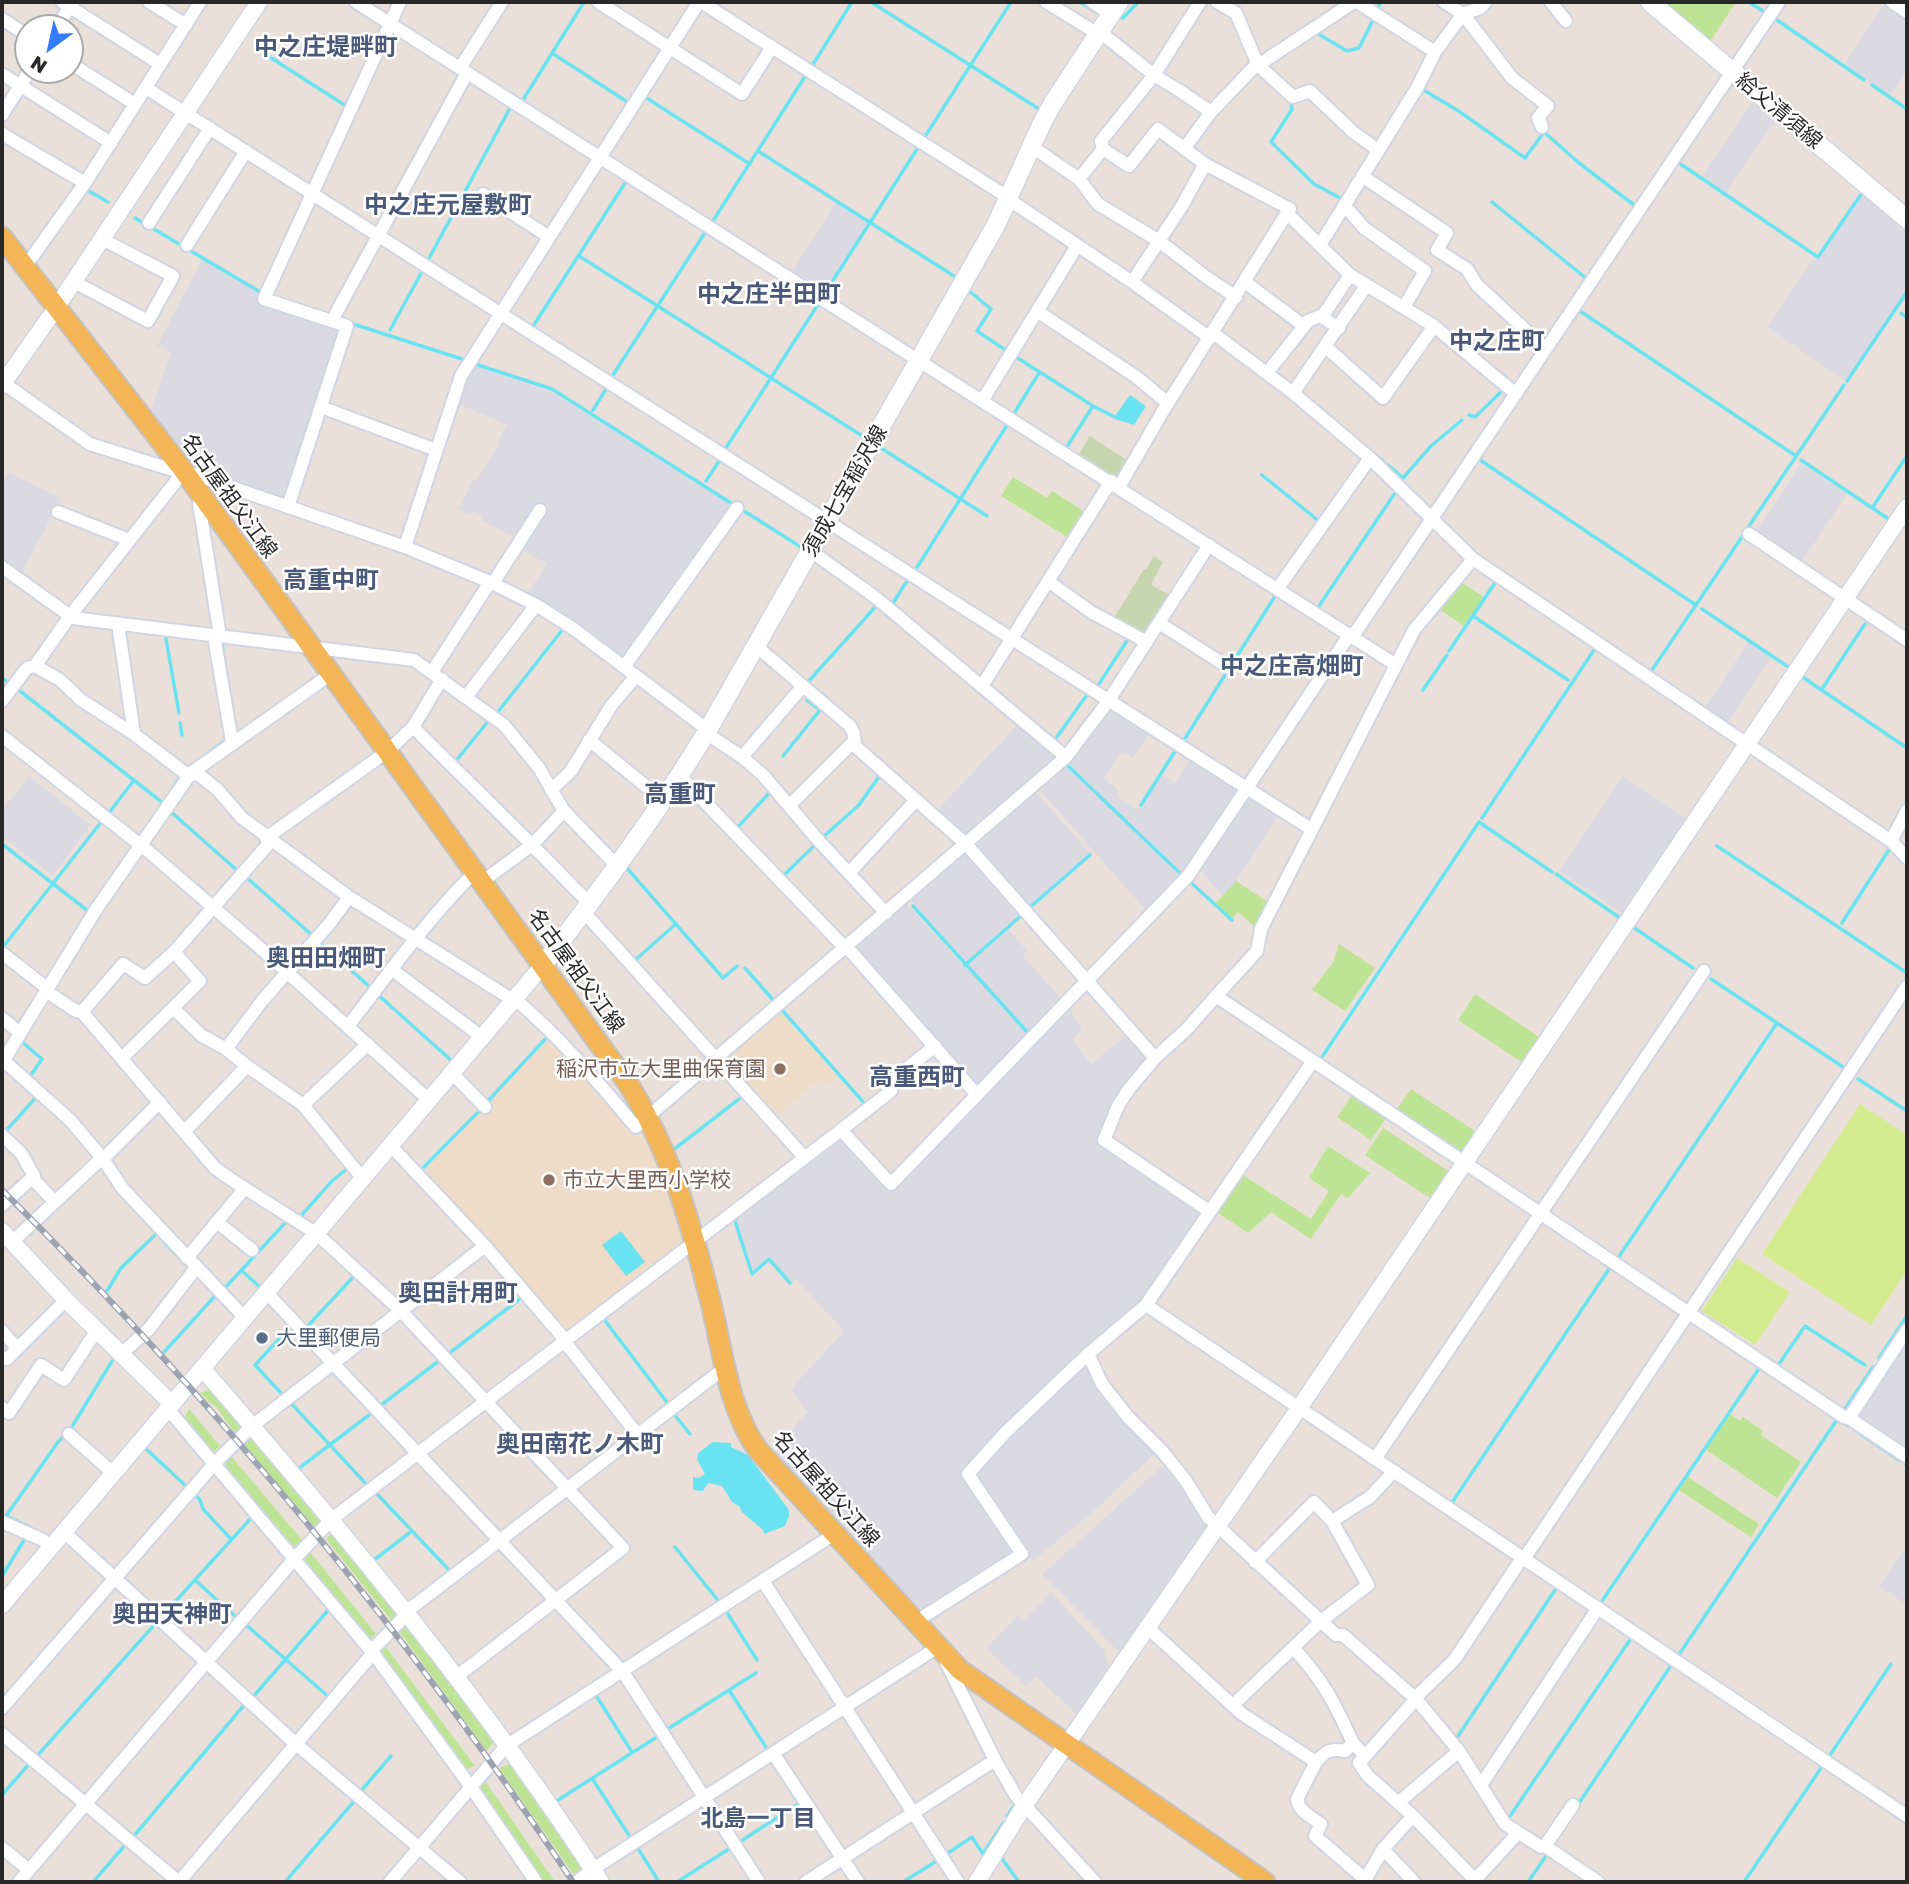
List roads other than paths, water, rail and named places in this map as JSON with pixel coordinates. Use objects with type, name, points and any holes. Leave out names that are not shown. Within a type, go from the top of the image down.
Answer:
[{"type":"main road","name":"給父清須線","points":[[1650,2],[1907,219]]},
{"type":"main road","name":"須成七宝稲沢線","points":[[544,964],[618,867],[707,732],[990,236],[1053,103],[1115,8]]},
{"type":"main road","name":"名古屋祖父江線","points":[[2,237],[184,471],[544,964],[649,1116],[678,1186],[696,1242],[733,1399],[750,1439],[780,1476],[836,1533],[960,1670],[1265,1882]]},
{"type":"street","points":[[149,2],[186,25]]},
{"type":"street","points":[[25,267],[85,183],[200,2]]},
{"type":"street","points":[[259,2],[74,282],[2,383],[90,444],[184,471],[405,547],[536,605],[571,627],[763,775],[886,913]]},
{"type":"street","points":[[356,2],[1396,665]]},
{"type":"street","points":[[288,507],[347,327],[264,299],[400,2]]},
{"type":"street","points":[[335,315],[502,2]]},
{"type":"street","points":[[598,2],[742,94],[772,47]]},
{"type":"street","points":[[405,547],[461,376],[700,2],[1008,198],[1267,373],[1370,458],[1473,559],[1891,841],[1907,858]]},
{"type":"street","points":[[1046,2],[1099,33],[1154,75],[1211,112]]},
{"type":"street","points":[[1092,2],[1115,8]]},
{"type":"street","points":[[982,686],[1212,336],[1290,209],[1205,164],[1158,129],[1129,166],[1103,149],[1101,141],[1154,75],[1200,2]]},
{"type":"street","points":[[1217,2],[1236,13],[1258,65],[1293,97],[1310,91],[1353,132],[1378,150]]},
{"type":"street","points":[[1184,149],[1211,112],[1258,65],[1355,2],[1436,52]]},
{"type":"street","points":[[1444,2],[1463,14],[1512,78],[1548,106],[1538,118],[1542,128]]},
{"type":"street","points":[[1320,245],[1417,88],[1436,52],[1463,14],[1480,8],[1486,2]]},
{"type":"street","points":[[1551,2],[1566,21]]},
{"type":"street","points":[[841,1130],[891,1184],[1188,876],[1779,2]]},
{"type":"street","points":[[1892,2],[1907,12]]},
{"type":"street","points":[[68,3],[160,64]]},
{"type":"street","points":[[84,72],[135,104]]},
{"type":"street","points":[[2,74],[111,143]]},
{"type":"street","points":[[2,115],[20,86]]},
{"type":"street","points":[[146,88],[1311,829]]},
{"type":"street","points":[[149,223],[210,128]]},
{"type":"street","points":[[2,134],[85,183]]},
{"type":"street","points":[[1031,146],[1079,179],[1098,204],[1159,241],[1236,297]]},
{"type":"street","points":[[1079,179],[1103,149]]},
{"type":"street","points":[[187,245],[246,151]]},
{"type":"street","points":[[1132,282],[1205,164]]},
{"type":"street","points":[[1362,176],[1447,233],[1437,250],[1467,269],[1476,285],[1546,349]]},
{"type":"street","points":[[483,194],[549,237]]},
{"type":"street","points":[[1344,205],[1364,228],[1425,271],[1404,307]]},
{"type":"street","points":[[1287,213],[1350,275],[1434,326],[1516,394]]},
{"type":"street","points":[[74,282],[148,321],[173,276],[102,239]]},
{"type":"street","points":[[982,401],[1077,246]]},
{"type":"street","points":[[1322,317],[1350,275]]},
{"type":"street","points":[[1245,282],[1304,326]]},
{"type":"street","points":[[1293,393],[1366,286]]},
{"type":"street","points":[[1037,311],[1135,376],[1168,403]]},
{"type":"street","points":[[1267,373],[1304,326],[1315,317],[1322,317],[1339,328]]},
{"type":"street","points":[[1326,347],[1383,398],[1434,326]]},
{"type":"street","points":[[321,407],[436,450]]},
{"type":"street","points":[[1278,588],[1370,458]]},
{"type":"street","points":[[35,666],[70,616],[184,471]]},
{"type":"street","points":[[204,499],[199,503],[232,742]]},
{"type":"street","points":[[977,1882],[1024,1806],[1465,1163],[1907,507]]},
{"type":"street","points":[[624,667],[737,508]]},
{"type":"street","points":[[82,1012],[123,964],[145,978],[175,951],[269,840],[388,751],[413,727],[437,675],[491,583],[540,510]]},
{"type":"street","points":[[58,512],[129,540]]},
{"type":"street","points":[[1749,534],[1907,640]]},
{"type":"street","points":[[2,701],[27,667],[35,666],[60,680],[81,700],[134,734],[185,773],[200,775],[217,789],[242,818],[349,897],[414,940],[447,957],[514,999],[554,1032],[636,1127],[1066,757],[1109,700],[1209,545]]},
{"type":"street","points":[[811,551],[875,597],[1066,757]]},
{"type":"street","points":[[1209,1211],[1104,1140],[1118,1106],[1129,1089],[1256,951],[1261,929],[1414,629],[1473,559]]},
{"type":"street","points":[[2,567],[70,616],[414,660],[504,725],[539,768],[564,811],[618,867]]},
{"type":"street","points":[[1048,582],[1091,612],[1147,642]]},
{"type":"street","points":[[466,697],[536,605]]},
{"type":"street","points":[[1159,623],[1228,667]]},
{"type":"street","points":[[118,624],[134,734]]},
{"type":"street","points":[[756,646],[850,726],[854,734],[853,742],[789,806]]},
{"type":"street","points":[[245,1318],[123,1189],[70,1120],[3,1061],[97,908],[191,773],[331,674]]},
{"type":"street","points":[[551,790],[570,771],[611,706],[636,676]]},
{"type":"street","points":[[742,757],[803,686]]},
{"type":"street","points":[[413,727],[532,845],[805,1158]]},
{"type":"street","points":[[2,736],[214,907],[429,1100]]},
{"type":"street","points":[[589,740],[664,801]]},
{"type":"street","points":[[853,742],[966,844],[1155,1058]]},
{"type":"street","points":[[680,776],[846,947],[977,1095]]},
{"type":"street","points":[[849,873],[916,800]]},
{"type":"street","points":[[1891,841],[1907,810]]},
{"type":"street","points":[[348,1026],[446,900],[479,876],[532,845],[564,811]]},
{"type":"street","points":[[226,1049],[286,971],[330,923],[349,897]]},
{"type":"street","points":[[122,1058],[201,981],[180,960],[175,951]]},
{"type":"street","points":[[2,953],[47,990],[76,1011],[82,1012],[215,1168],[317,1234],[400,1310],[623,1548],[456,1678]]},
{"type":"street","points":[[2,1605],[544,964]]},
{"type":"street","points":[[391,969],[482,1037]]},
{"type":"street","points":[[1375,1459],[1704,971]]},
{"type":"street","points":[[1518,1833],[1474,1881],[1399,1801],[1368,1776],[1359,1763],[1416,1698],[1455,1659],[1907,986]]},
{"type":"street","points":[[1216,996],[1907,1457]]},
{"type":"street","points":[[173,1008],[201,1035],[226,1049],[303,1105],[363,1179]]},
{"type":"street","points":[[2,1018],[18,1036]]},
{"type":"street","points":[[2,1028],[18,1036]]},
{"type":"street","points":[[303,1105],[368,1044]]},
{"type":"street","points":[[19,1882],[295,1558],[332,1519],[891,1091],[886,1085],[935,1046]]},
{"type":"street","points":[[915,1622],[1022,1554],[968,1474],[1005,1433],[1088,1354],[1146,1305],[1313,1061]]},
{"type":"street","points":[[185,1131],[247,1066]]},
{"type":"street","points":[[452,1073],[485,1107]]},
{"type":"street","points":[[160,1102],[102,1159],[54,1201],[7,1236],[170,1406],[372,1652],[471,1787],[536,1882]]},
{"type":"street","points":[[2,1135],[21,1153],[34,1176],[2,1205]]},
{"type":"street","points":[[391,1146],[485,1246],[566,1341],[637,1434]]},
{"type":"street","points":[[32,1178],[54,1201]]},
{"type":"street","points":[[121,1354],[148,1330],[217,1222],[245,1188]]},
{"type":"street","points":[[217,1222],[252,1250]]},
{"type":"street","points":[[2,1708],[113,1578],[215,1463],[252,1426],[332,1361],[485,1246]]},
{"type":"street","points":[[267,1293],[623,1672],[759,1882]]},
{"type":"street","points":[[2,1357],[7,1359],[66,1300]]},
{"type":"street","points":[[1146,1305],[1907,1816]]},
{"type":"street","points":[[2,1408],[9,1413],[41,1365],[64,1380],[97,1330]]},
{"type":"street","points":[[1849,1418],[1907,1330]]},
{"type":"street","points":[[2,1331],[17,1349]]},
{"type":"street","points":[[1088,1354],[1102,1384],[1128,1417],[1163,1452],[1186,1481],[1208,1517],[1336,1635],[1343,1635],[1416,1698],[1459,1751],[1505,1824],[1541,1847],[1545,1846],[1598,1882]]},
{"type":"street","points":[[2,1734],[179,1882],[406,1613],[726,1367]]},
{"type":"street","points":[[202,1368],[332,1519],[406,1613],[506,1746],[597,1876]]},
{"type":"street","points":[[69,1434],[113,1474]]},
{"type":"street","points":[[1332,1521],[1370,1497],[1394,1471]]},
{"type":"street","points":[[1233,1705],[1321,1621],[1368,1585],[1332,1521],[1314,1502],[1255,1562]]},
{"type":"street","points":[[2,1522],[51,1546]]},
{"type":"street","points":[[63,1531],[296,1744],[460,1882]]},
{"type":"street","points":[[390,1882],[506,1746],[836,1533]]},
{"type":"street","points":[[763,1581],[958,1882]]},
{"type":"street","points":[[1480,1785],[1598,1608]]},
{"type":"street","points":[[1147,1628],[1242,1714],[1315,1762]]},
{"type":"street","points":[[578,1882],[597,1876],[705,1797],[939,1648],[995,1760],[1024,1806],[1095,1882]]},
{"type":"street","points":[[1293,1648],[1316,1672],[1333,1699],[1353,1743],[1365,1756]]},
{"type":"street","points":[[1353,1743],[1345,1751],[1326,1751],[1315,1762],[1297,1799],[1306,1815],[1321,1824],[1315,1836],[1365,1881],[1383,1849],[1413,1816]]},
{"type":"street","points":[[1399,1801],[1459,1751]]},
{"type":"street","points":[[773,1753],[858,1882]]},
{"type":"street","points":[[806,1882],[995,1760]]},
{"type":"street","points":[[1545,1846],[1573,1805]]},
{"type":"street","points":[[2,1848],[29,1870]]},
{"type":"street","points":[[1383,1849],[1414,1882]]},
{"type":"water","points":[[1130,395],[1146,406],[1134,425],[1115,419]]},
{"type":"water","points":[[621,1231],[645,1262],[626,1276],[602,1245]]},
{"type":"water","points":[[713,1442],[731,1443],[731,1447],[748,1455],[789,1510],[785,1526],[764,1534],[740,1507],[732,1502],[722,1486],[708,1483],[703,1491],[693,1490],[693,1477],[699,1478],[705,1474],[697,1459],[698,1453]]},
{"type":"waterway","points":[[521,103],[584,2]]},
{"type":"waterway","points":[[812,66],[852,2]]},
{"type":"waterway","points":[[871,2],[1039,109]]},
{"type":"waterway","points":[[924,138],[1011,2]]},
{"type":"waterway","points":[[1080,2],[1101,15]]},
{"type":"waterway","points":[[1118,17],[1123,18],[1138,2]]},
{"type":"waterway","points":[[1378,10],[1380,2]]},
{"type":"waterway","points":[[1749,2],[1766,13]]},
{"type":"waterway","points":[[1315,32],[1347,51],[1359,48],[1375,16]]},
{"type":"waterway","points":[[1774,18],[1864,80]]},
{"type":"waterway","points":[[262,52],[346,106]]},
{"type":"waterway","points":[[552,53],[629,103]]},
{"type":"waterway","points":[[711,224],[806,75]]},
{"type":"waterway","points":[[1872,85],[1907,109]]},
{"type":"waterway","points":[[1422,89],[1525,158],[1544,132],[1634,205]]},
{"type":"waterway","points":[[644,98],[750,164]]},
{"type":"waterway","points":[[1290,100],[1292,109],[1271,142],[1314,184],[1342,199]]},
{"type":"waterway","points":[[427,262],[511,106]]},
{"type":"waterway","points":[[823,296],[919,146]]},
{"type":"waterway","points":[[758,151],[957,278]]},
{"type":"waterway","points":[[1676,161],[1818,257],[1864,190]]},
{"type":"waterway","points":[[532,328],[627,180]]},
{"type":"waterway","points":[[87,190],[108,202]]},
{"type":"waterway","points":[[1492,202],[1587,279]]},
{"type":"waterway","points":[[135,218],[262,293]]},
{"type":"waterway","points":[[611,378],[706,231]]},
{"type":"waterway","points":[[579,256],[867,439]]},
{"type":"waterway","points":[[390,330],[424,268]]},
{"type":"waterway","points":[[968,290],[991,309],[977,331],[1007,351]]},
{"type":"waterway","points":[[1847,381],[1907,292]]},
{"type":"waterway","points":[[724,451],[819,303]]},
{"type":"waterway","points":[[1577,309],[1796,456]]},
{"type":"waterway","points":[[1901,313],[1907,318]]},
{"type":"waterway","points":[[350,323],[465,360]]},
{"type":"waterway","points":[[1013,355],[1115,417]]},
{"type":"waterway","points":[[475,364],[552,389],[734,505]]},
{"type":"waterway","points":[[1013,415],[1039,373]]},
{"type":"waterway","points":[[1747,529],[1844,385]]},
{"type":"waterway","points":[[593,410],[608,386]]},
{"type":"waterway","points":[[1469,415],[1475,417],[1504,389]]},
{"type":"waterway","points":[[1066,448],[1093,406]]},
{"type":"waterway","points":[[1388,465],[1403,478],[1431,446],[1462,420]]},
{"type":"waterway","points":[[914,572],[1009,422]]},
{"type":"waterway","points":[[878,446],[987,516]]},
{"type":"waterway","points":[[1375,455],[1383,461]]},
{"type":"waterway","points":[[1872,508],[1907,456]]},
{"type":"waterway","points":[[706,481],[721,458]]},
{"type":"waterway","points":[[1477,458],[1696,605]]},
{"type":"waterway","points":[[1801,460],[1890,520]]},
{"type":"waterway","points":[[1262,475],[1320,522]]},
{"type":"waterway","points":[[1431,509],[1445,488]]},
{"type":"waterway","points":[[1319,606],[1397,490]]},
{"type":"waterway","points":[[741,509],[804,549]]},
{"type":"waterway","points":[[1650,673],[1744,534]]},
{"type":"waterway","points":[[891,606],[907,578]]},
{"type":"waterway","points":[[1449,651],[1497,580]]},
{"type":"waterway","points":[[1182,743],[1277,593]]},
{"type":"waterway","points":[[807,683],[878,604]]},
{"type":"waterway","points":[[1702,609],[1790,668]]},
{"type":"waterway","points":[[1473,616],[1568,680]]},
{"type":"waterway","points":[[1822,689],[1865,624]]},
{"type":"waterway","points":[[497,713],[563,629]]},
{"type":"waterway","points":[[165,633],[179,713]]},
{"type":"waterway","points":[[1097,687],[1130,636]]},
{"type":"waterway","points":[[222,643],[225,665]]},
{"type":"waterway","points":[[1482,818],[1596,647],[1598,648]]},
{"type":"waterway","points":[[1423,690],[1447,655]]},
{"type":"waterway","points":[[1801,676],[1907,748]]},
{"type":"waterway","points":[[2,678],[9,683]]},
{"type":"waterway","points":[[20,691],[163,803],[180,777]]},
{"type":"waterway","points":[[1054,741],[1089,692]]},
{"type":"waterway","points":[[783,756],[820,710],[807,700]]},
{"type":"waterway","points":[[455,762],[490,719]]},
{"type":"waterway","points":[[180,723],[182,735]]},
{"type":"waterway","points":[[207,754],[226,740]]},
{"type":"waterway","points":[[1141,805],[1177,748]]},
{"type":"waterway","points":[[1066,764],[1183,876]]},
{"type":"waterway","points":[[823,837],[859,805],[880,775]]},
{"type":"waterway","points":[[109,813],[134,780]]},
{"type":"waterway","points":[[737,828],[770,792]]},
{"type":"waterway","points":[[170,811],[239,872]]},
{"type":"waterway","points":[[6,949],[3,947],[102,821]]},
{"type":"waterway","points":[[1320,1060],[1479,822],[1552,872]]},
{"type":"waterway","points":[[2,844],[88,911]]},
{"type":"waterway","points":[[783,876],[815,845]]},
{"type":"waterway","points":[[1717,846],[1907,973]]},
{"type":"waterway","points":[[1842,923],[1890,848]]},
{"type":"waterway","points":[[1028,909],[1090,855]]},
{"type":"waterway","points":[[626,867],[723,978],[737,966]]},
{"type":"waterway","points":[[1556,874],[1620,918]]},
{"type":"waterway","points":[[244,880],[246,877],[313,936]]},
{"type":"waterway","points":[[1188,880],[1232,920]]},
{"type":"waterway","points":[[913,906],[1029,1034]]},
{"type":"waterway","points":[[965,965],[1023,914]]},
{"type":"waterway","points":[[634,961],[676,924]]},
{"type":"waterway","points":[[1630,930],[1633,927],[1693,968]]},
{"type":"waterway","points":[[318,941],[371,988]]},
{"type":"waterway","points":[[745,968],[775,1002]]},
{"type":"waterway","points":[[1711,979],[1843,1067]]},
{"type":"waterway","points":[[376,993],[452,1061]]},
{"type":"waterway","points":[[782,1010],[865,1104]]},
{"type":"waterway","points":[[1616,1261],[1777,1023]]},
{"type":"waterway","points":[[486,1103],[549,1035]]},
{"type":"waterway","points":[[21,1041],[42,1059],[29,1078]]},
{"type":"waterway","points":[[1858,1079],[1907,1111]]},
{"type":"waterway","points":[[7,1134],[5,1132],[38,1095]]},
{"type":"waterway","points":[[672,1151],[739,1099]]},
{"type":"waterway","points":[[421,1170],[481,1109]]},
{"type":"waterway","points":[[299,1218],[332,1181],[348,1168]]},
{"type":"waterway","points":[[734,1218],[752,1274],[769,1259],[790,1283]]},
{"type":"waterway","points":[[223,1290],[286,1222]]},
{"type":"waterway","points":[[107,1291],[121,1268],[157,1233]]},
{"type":"waterway","points":[[164,1242],[184,1263]]},
{"type":"waterway","points":[[1451,1504],[1611,1266]]},
{"type":"waterway","points":[[242,1271],[261,1288]]},
{"type":"waterway","points":[[1154,1304],[1175,1274]]},
{"type":"waterway","points":[[305,1329],[355,1275]]},
{"type":"waterway","points":[[164,1352],[216,1295],[213,1293]]},
{"type":"waterway","points":[[447,1355],[521,1298]]},
{"type":"waterway","points":[[1879,1358],[1907,1316]]},
{"type":"waterway","points":[[603,1318],[669,1405]]},
{"type":"waterway","points":[[281,1393],[255,1365],[291,1326]]},
{"type":"waterway","points":[[1777,1367],[1805,1326],[1865,1365]]},
{"type":"waterway","points":[[380,1406],[440,1360]]},
{"type":"waterway","points":[[30,1527],[6,1516],[58,1442],[70,1430],[112,1361]]},
{"type":"waterway","points":[[1600,1604],[1760,1367]]},
{"type":"waterway","points":[[1843,1412],[1873,1367]]},
{"type":"waterway","points":[[289,1401],[368,1486]]},
{"type":"waterway","points":[[298,1469],[373,1412]]},
{"type":"waterway","points":[[673,1413],[690,1434]]},
{"type":"waterway","points":[[1678,1656],[1838,1418]]},
{"type":"waterway","points":[[1841,1421],[1849,1426]]},
{"type":"waterway","points":[[1855,1430],[1899,1460]]},
{"type":"waterway","points":[[143,1446],[187,1487]]},
{"type":"waterway","points":[[193,1493],[200,1500],[203,1509],[231,1539]]},
{"type":"waterway","points":[[376,1493],[451,1572]]},
{"type":"waterway","points":[[163,1615],[253,1516]]},
{"type":"waterway","points":[[374,1560],[412,1531]]},
{"type":"waterway","points":[[2,1576],[26,1537]]},
{"type":"waterway","points":[[675,1547],[720,1603]]},
{"type":"waterway","points":[[195,1580],[237,1618]]},
{"type":"waterway","points":[[1456,1739],[1557,1587]]},
{"type":"waterway","points":[[252,1698],[331,1607]]},
{"type":"waterway","points":[[726,1611],[757,1660]]},
{"type":"waterway","points":[[37,1756],[156,1623]]},
{"type":"waterway","points":[[245,1624],[330,1698]]},
{"type":"waterway","points":[[1508,1819],[1632,1637]]},
{"type":"waterway","points":[[1577,1806],[1672,1664]]},
{"type":"waterway","points":[[1828,1758],[1891,1664]]},
{"type":"waterway","points":[[666,1730],[756,1673]]},
{"type":"waterway","points":[[729,1690],[769,1752]]},
{"type":"waterway","points":[[595,1694],[632,1752]]},
{"type":"waterway","points":[[133,1837],[245,1704]]},
{"type":"waterway","points":[[555,1802],[660,1735]]},
{"type":"waterway","points":[[360,1792],[391,1756]]},
{"type":"waterway","points":[[2,1795],[29,1764]]},
{"type":"waterway","points":[[1744,1882],[1823,1765]]},
{"type":"waterway","points":[[592,1778],[632,1840]]},
{"type":"waterway","points":[[285,1882],[356,1799]]},
{"type":"waterway","points":[[738,1843],[801,1802]]},
{"type":"waterway","points":[[1007,1816],[1014,1806]]},
{"type":"waterway","points":[[945,1855],[972,1837],[983,1854],[1004,1822]]},
{"type":"waterway","points":[[93,1882],[126,1844]]},
{"type":"waterway","points":[[637,1847],[659,1882]]},
{"type":"waterway","points":[[677,1882],[732,1847]]},
{"type":"waterway","points":[[1528,1882],[1548,1853]]},
{"type":"waterway","points":[[1000,1856],[1019,1882]]},
{"type":"waterway","points":[[903,1882],[938,1860]]},
{"type":"railway","points":[[2,1190],[157,1352],[305,1521],[444,1698],[573,1882]]},
{"type":"place","name":"稲沢市立大里曲保育園","points":[[780,1069]]},
{"type":"place","name":"市立大里西小学校","points":[[549,1180]]},
{"type":"place","name":"大里郵便局","points":[[262,1338]]},
{"type":"district","name":"中之庄堤畔町","points":[[326,47]]},
{"type":"district","name":"中之庄元屋敷町","points":[[448,205]]},
{"type":"district","name":"中之庄半田町","points":[[769,294]]},
{"type":"district","name":"中之庄町","points":[[1497,341]]},
{"type":"district","name":"高重中町","points":[[331,580]]},
{"type":"district","name":"中之庄高畑町","points":[[1292,666]]},
{"type":"district","name":"高重町","points":[[680,794]]},
{"type":"district","name":"奥田田畑町","points":[[326,958]]},
{"type":"district","name":"高重西町","points":[[917,1077]]},
{"type":"district","name":"奥田計用町","points":[[458,1293]]},
{"type":"district","name":"奥田南花ノ木町","points":[[580,1444]]},
{"type":"district","name":"奥田天神町","points":[[172,1614]]},
{"type":"district","name":"北島一丁目","points":[[758,1819]]}]
